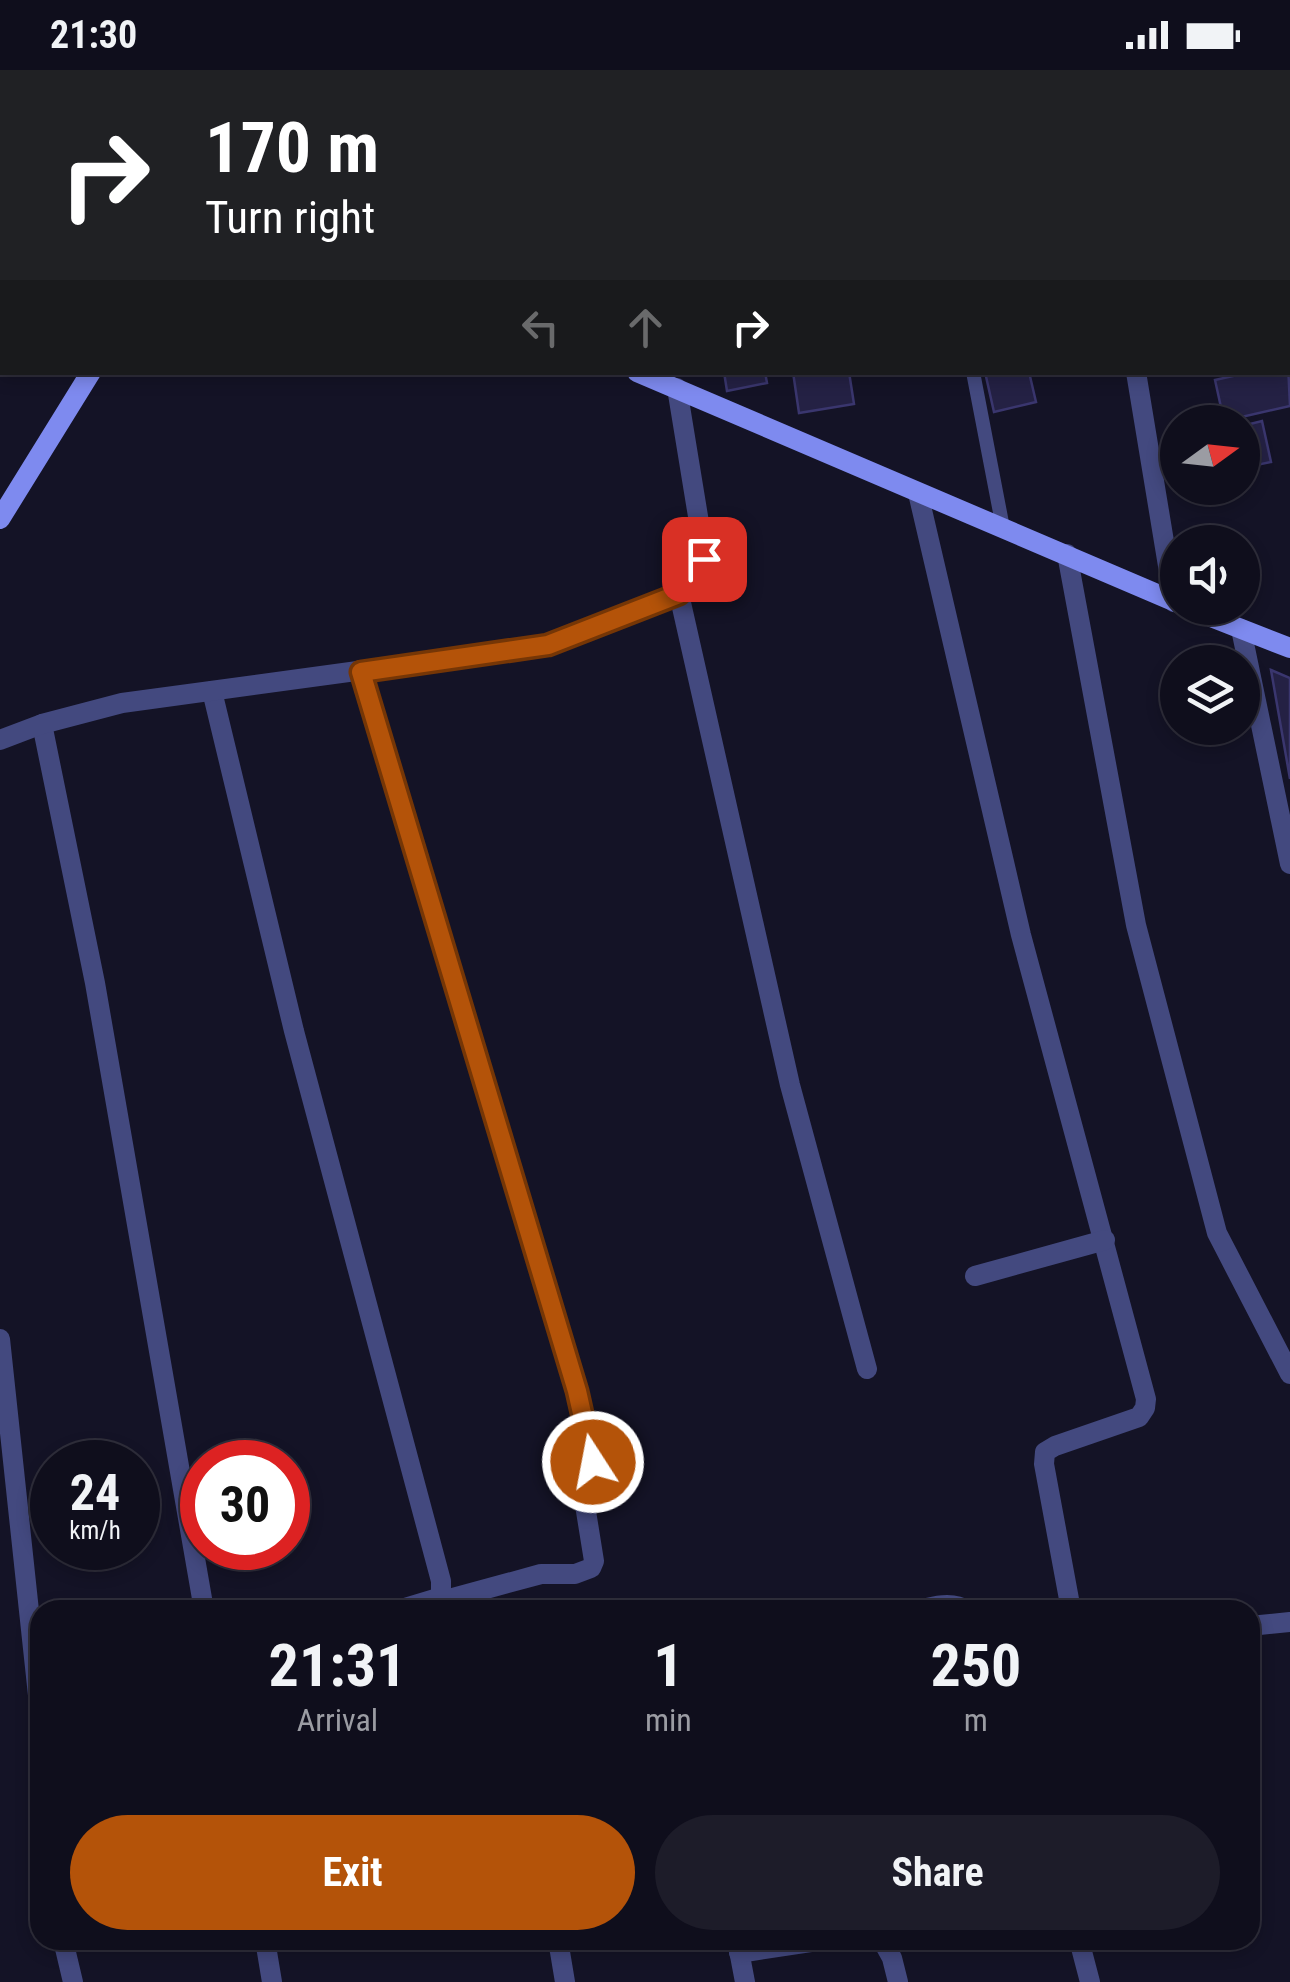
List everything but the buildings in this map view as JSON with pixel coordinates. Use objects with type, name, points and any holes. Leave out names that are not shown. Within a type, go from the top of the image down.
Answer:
[{"type":"street","points":[[0,519],[89,375]]},
{"type":"street","points":[[645,375],[1160,595]]},
{"type":"street","points":[[1137,375],[1165,525]]},
{"type":"street","points":[[0,740],[42,724],[122,704],[548,645],[679,594],[700,576],[704,559],[676,388]]},
{"type":"street","points":[[918,493],[1021,935],[1142,1383],[1145,1408],[1139,1417],[1045,1452],[1069,1600]]},
{"type":"street","points":[[1066,554],[1136,925],[1216,1233],[1290,1374]]},
{"type":"street","points":[[679,594],[790,1085],[867,1369]]},
{"type":"street","points":[[1231,625],[1290,648]]},
{"type":"street","points":[[1241,629],[1290,864]]},
{"type":"street","points":[[361,672],[592,1444],[593,1462],[585,1505],[594,1560],[591,1568],[575,1574],[542,1574],[452,1600]]},
{"type":"street","points":[[212,691],[294,1031],[441,1581],[442,1600]]},
{"type":"street","points":[[42,724],[95,983],[202,1600]]},
{"type":"street","points":[[975,1276],[1104,1240]]},
{"type":"street","points":[[0,1339],[30,1620]]},
{"type":"street","points":[[1260,1625],[1290,1622]]},
{"type":"street","points":[[66,1950],[74,1982]]},
{"type":"street","points":[[267,1950],[272,1982]]},
{"type":"street","points":[[559,1950],[564,1982]]},
{"type":"street","points":[[739,1950],[745,1982]]},
{"type":"street","points":[[888,1950],[898,1982]]},
{"type":"street","points":[[1082,1950],[1090,1982]]},
{"type":"lane","points":[[974,375],[1002,528]]},
{"type":"route","points":[[593,1462],[577,1391],[361,672],[548,645],[679,594],[700,576],[704,559]]}]
